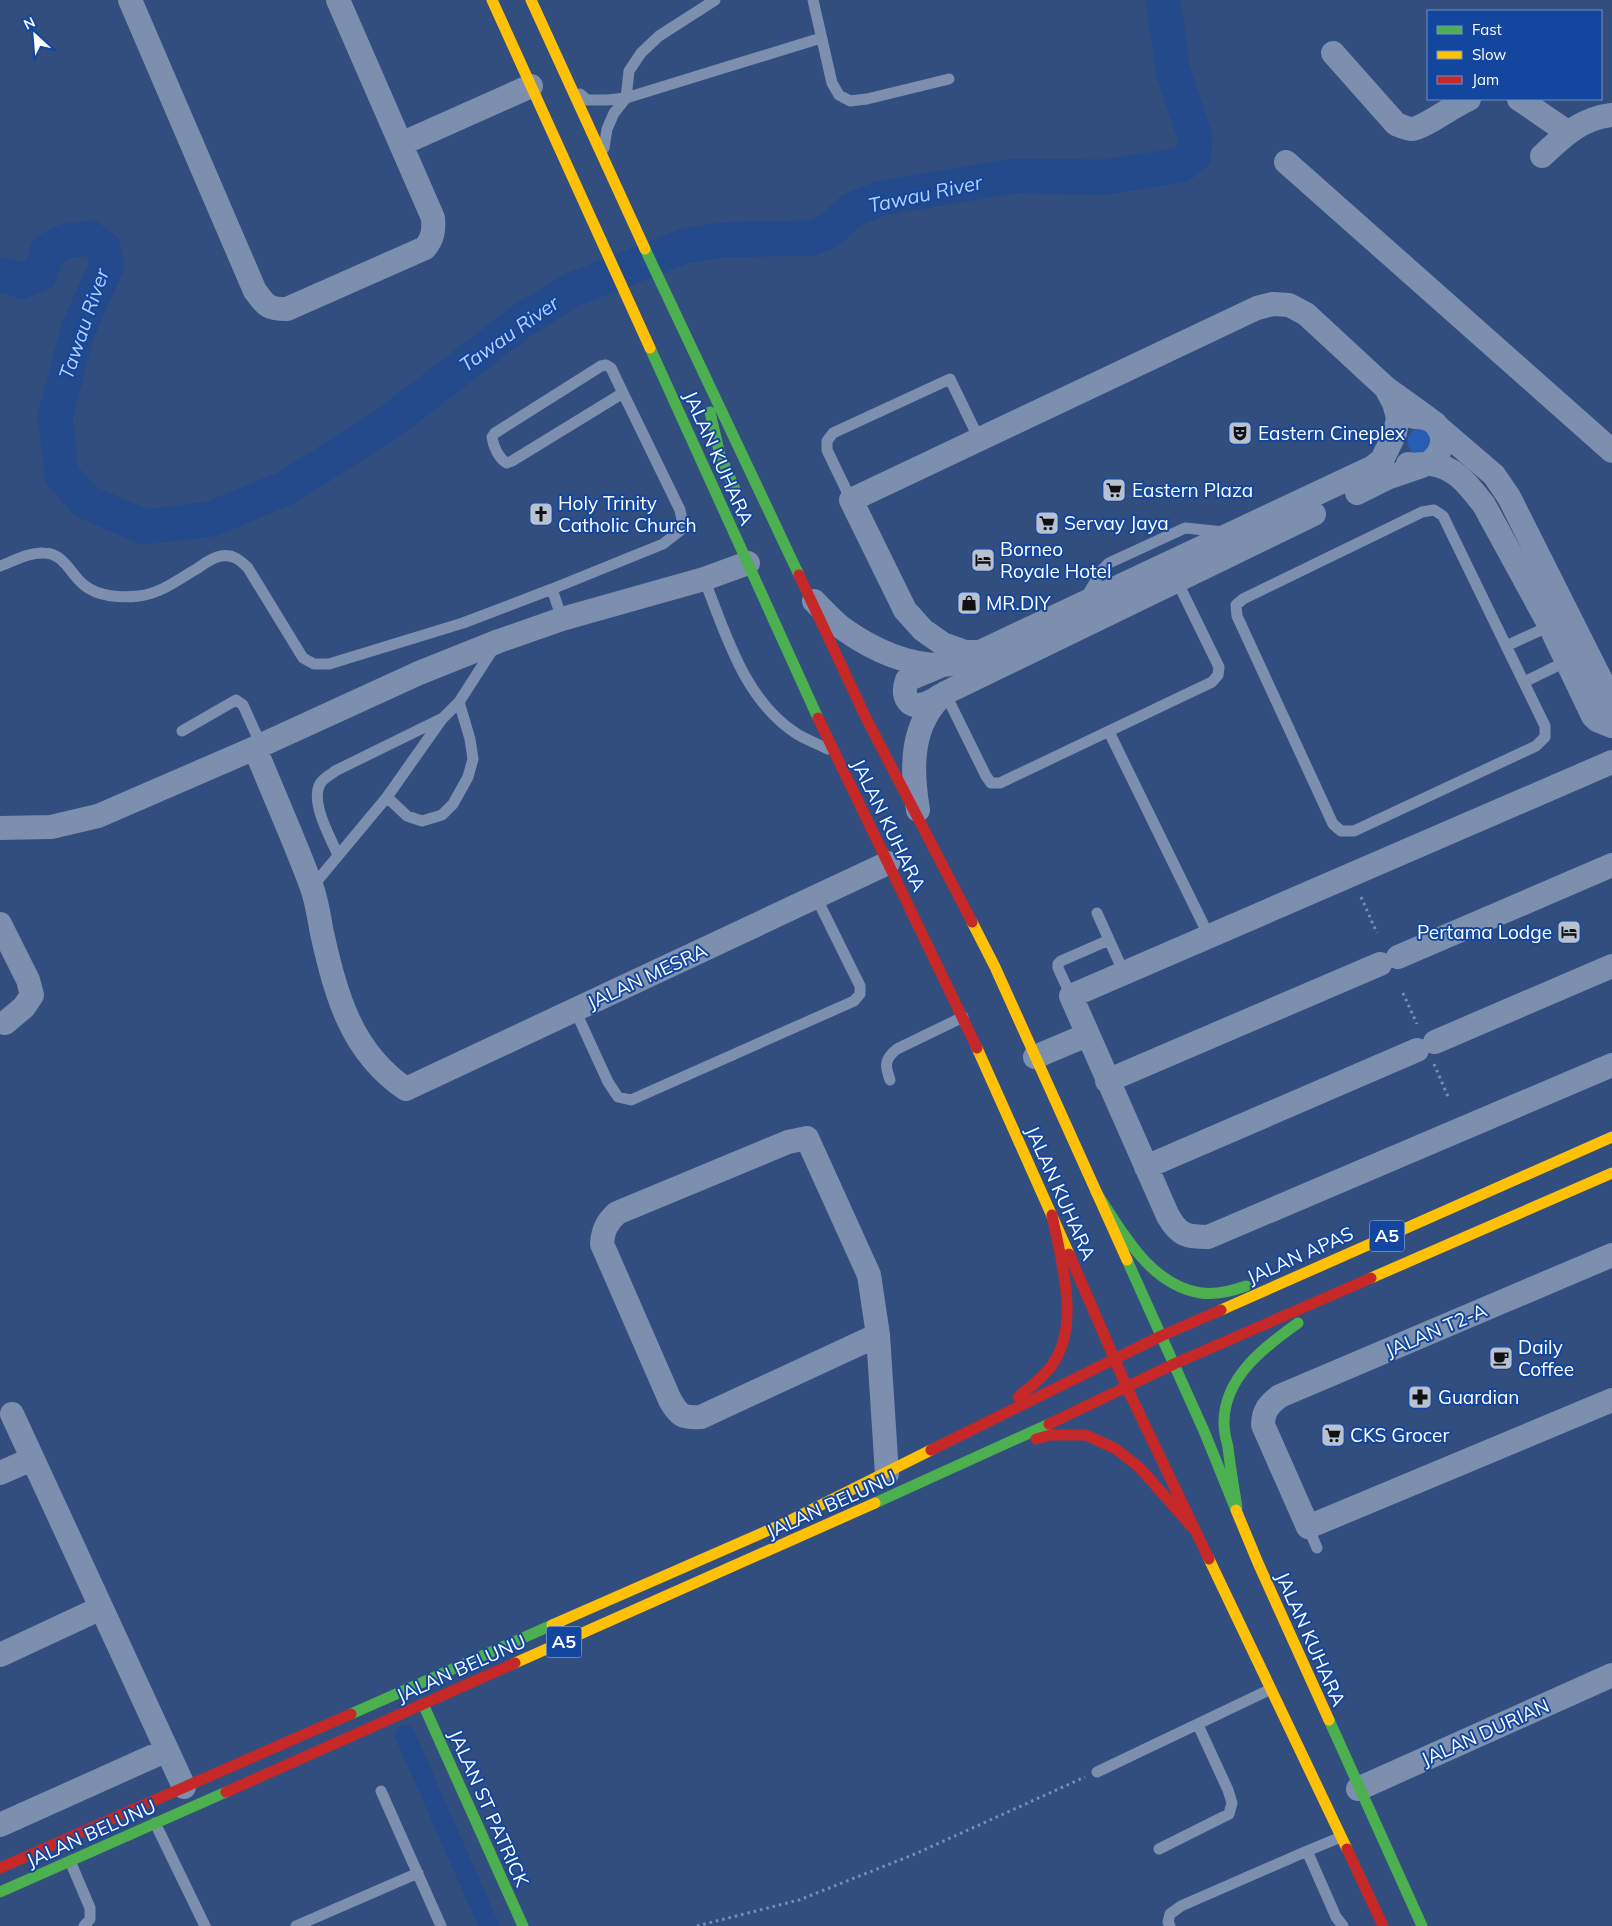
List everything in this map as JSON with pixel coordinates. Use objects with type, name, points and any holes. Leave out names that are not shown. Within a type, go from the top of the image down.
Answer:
[{"type":"main road","points":[[492,0],[531,86]]},
{"type":"main road","points":[[531,0],[566,82],[605,164]]},
{"type":"main road","name":"JALAN KUHARA","points":[[531,86],[631,308],[750,554],[833,751],[963,1017],[1127,1388]]},
{"type":"main road","name":"JALAN KUHARA","points":[[605,164],[866,718],[994,967],[1036,1057],[1174,1364],[1237,1508],[1258,1563],[1358,1788],[1422,1926]]},
{"type":"main road","points":[[700,363],[720,455],[740,500]]},
{"type":"main road","name":"JALAN APAS","points":[[1114,1359],[1161,1336],[1612,1137]]},
{"type":"main road","name":"A5","points":[[1127,1388],[1174,1364],[1612,1173]]},
{"type":"main road","points":[[1096,1192],[1140,1254],[1157,1272],[1176,1285],[1200,1293],[1222,1293],[1329,1262]]},
{"type":"main road","points":[[981,1425],[1034,1384],[1056,1360],[1066,1331],[1068,1303],[1052,1215]]},
{"type":"main road","points":[[1237,1508],[1224,1424],[1228,1400],[1239,1376],[1254,1357],[1270,1342],[1342,1291]]},
{"type":"main road","name":"JALAN BELUNU","points":[[0,1868],[785,1523],[887,1474],[1114,1359]]},
{"type":"main road","points":[[1127,1388],[1269,1690],[1384,1926]]},
{"type":"main road","name":"JALAN BELUNU","points":[[0,1892],[993,1450],[1127,1388]]},
{"type":"main road","points":[[993,1450],[1051,1435],[1086,1435],[1116,1449],[1140,1468],[1192,1527]]},
{"type":"main road","name":"JALAN ST PATRICK","points":[[423,1704],[524,1926]]},
{"type":"street","points":[[130,0],[255,291],[264,304],[272,309],[286,310],[424,248],[431,240],[434,229],[433,218],[338,0]]},
{"type":"street","points":[[1333,53],[1396,124],[1405,128],[1412,129],[1421,125],[1467,100]]},
{"type":"street","points":[[401,144],[531,86]]},
{"type":"street","points":[[1520,100],[1567,132]]},
{"type":"street","points":[[1542,156],[1567,132],[1575,127],[1602,116],[1612,115]]},
{"type":"street","points":[[1286,162],[1612,451]]},
{"type":"street","points":[[980,652],[965,652],[943,644],[923,630],[905,610],[851,500],[1257,308],[1273,304],[1289,305],[1306,314],[1386,388],[1434,423],[1494,475],[1509,497],[1576,657],[1593,716],[1597,720],[1612,726]]},
{"type":"street","points":[[1386,388],[1394,403],[1398,418],[1393,440],[1396,454],[1408,464],[1446,467],[1462,478],[1484,505],[1550,626],[1612,702]]},
{"type":"street","points":[[1422,417],[1434,423],[1442,434],[1442,448],[1434,460],[1426,464],[1387,478],[923,705],[914,705],[908,702],[904,688],[907,680],[980,652],[1374,467],[1382,460],[1394,433],[1408,418],[1422,417]]},
{"type":"street","points":[[0,828],[51,826],[98,816],[419,673],[499,641],[562,619],[704,579],[750,554]]},
{"type":"street","points":[[808,596],[841,627],[874,648],[909,661],[942,666]]},
{"type":"street","points":[[920,822],[913,783],[918,738],[922,724],[930,709],[946,693]]},
{"type":"street","points":[[258,746],[312,887]]},
{"type":"street","points":[[1612,762],[1071,996],[1146,1167],[1175,1228],[1184,1235],[1208,1237],[1612,1065]]},
{"type":"street","name":"JALAN MESRA","points":[[312,887],[334,982],[347,1019],[365,1050],[388,1077],[406,1089],[888,863]]},
{"type":"street","points":[[1107,1081],[1612,865]]},
{"type":"street","points":[[0,924],[28,980],[32,994],[24,1007],[5,1023]]},
{"type":"street","points":[[1146,1167],[1429,1052],[1612,966]]},
{"type":"street","points":[[1036,1057],[1087,1035]]},
{"type":"street","points":[[878,1335],[701,1417],[687,1418],[677,1412],[670,1400],[602,1244],[603,1232],[608,1221],[617,1213],[788,1142],[807,1138],[868,1275],[878,1335],[887,1474]]},
{"type":"street","name":"JALAN T2-A","points":[[1612,1255],[1280,1396],[1265,1411],[1264,1425],[1312,1538],[1612,1400]]},
{"type":"street","points":[[12,1414],[184,1787]]},
{"type":"street","points":[[0,1473],[32,1458]]},
{"type":"street","points":[[0,1655],[101,1608]]},
{"type":"street","name":"JALAN DURIAN","points":[[1358,1788],[1612,1675]]},
{"type":"street","points":[[0,1825],[167,1750]]},
{"type":"lane","points":[[605,164],[604,144],[607,129],[614,113],[626,98],[629,71],[641,53],[659,36],[715,0]]},
{"type":"lane","points":[[813,0],[832,83],[839,94],[850,101],[867,99],[949,79]]},
{"type":"lane","points":[[566,82],[587,100],[626,98],[821,38]]},
{"type":"lane","points":[[0,566],[28,555],[46,553],[63,561],[83,585],[95,592],[107,595],[137,596],[153,593],[167,587],[210,560],[221,556],[232,556],[240,560],[248,568],[304,658],[314,664],[329,664],[463,624],[663,544],[681,530],[680,510],[611,368],[606,365],[601,366],[495,433],[492,437],[492,442],[502,461],[507,463],[623,393]]},
{"type":"lane","points":[[851,500],[827,450],[827,441],[833,433],[950,379],[979,439]]},
{"type":"lane","points":[[1434,510],[1443,516],[1506,646],[1546,726],[1546,737],[1536,746],[1354,830],[1341,831],[1333,824],[1237,616],[1236,605],[1252,594],[1422,512],[1434,510]]},
{"type":"lane","points":[[704,579],[733,653],[749,683],[772,712],[796,732],[833,751]]},
{"type":"lane","points":[[946,693],[986,776],[991,782],[1000,783],[1212,682],[1218,675],[1219,667],[1177,581]]},
{"type":"lane","points":[[552,589],[562,619]]},
{"type":"lane","points":[[1506,646],[1550,626]]},
{"type":"lane","points":[[312,887],[387,797],[442,719],[459,702],[499,641]]},
{"type":"lane","points":[[1524,682],[1576,657]]},
{"type":"lane","points":[[182,731],[236,700],[243,705],[258,746]]},
{"type":"lane","points":[[387,797],[407,816],[422,820],[442,815],[453,804],[468,777],[473,759],[470,739],[459,702]]},
{"type":"lane","points":[[338,855],[320,813],[316,794],[321,782],[335,771],[442,719]]},
{"type":"lane","points":[[1108,732],[1209,936]]},
{"type":"lane","points":[[575,1010],[608,1082],[618,1096],[631,1100],[854,1001],[860,994],[860,986],[816,897]]},
{"type":"lane","points":[[1097,913],[1124,973]]},
{"type":"lane","points":[[1071,996],[1058,968],[1058,964],[1109,940]]},
{"type":"lane","points":[[890,1080],[885,1066],[890,1054],[963,1017]]},
{"type":"lane","points":[[1097,1772],[1269,1690]]},
{"type":"lane","points":[[1159,1849],[1229,1814],[1232,1804],[1228,1790],[1198,1725]]},
{"type":"lane","points":[[381,1791],[441,1926]]},
{"type":"lane","points":[[156,1823],[205,1926]]},
{"type":"lane","points":[[1170,1926],[1168,1922],[1170,1914],[1181,1906],[1341,1837]]},
{"type":"lane","points":[[1307,1851],[1336,1917],[1343,1926]]},
{"type":"lane","points":[[70,1861],[90,1908],[90,1919],[84,1926]]},
{"type":"lane","points":[[296,1926],[418,1873]]},
{"type":"path","points":[[1361,897],[1377,933]]},
{"type":"path","points":[[1403,992],[1417,1024]]},
{"type":"path","points":[[1429,1052],[1450,1099]]},
{"type":"path","points":[[697,1926],[799,1900],[915,1854],[1097,1772]]},
{"type":"shaded area","points":[[1428,425],[1437,452],[1413,454],[1408,443],[1410,434],[1417,428]]},
{"type":"waterway","name":"Tawau River","points":[[0,274],[22,281],[40,274],[48,250],[66,241],[90,238],[103,248],[107,265],[78,330],[55,416],[62,475],[85,501],[144,527],[211,519],[286,488],[387,424],[523,320],[574,289],[685,246],[721,240],[812,238],[829,231],[852,210],[881,198],[1013,176],[1107,177],[1181,165],[1194,155],[1195,137],[1173,70],[1163,0]]},
{"type":"waterway","points":[[405,1735],[489,1926]]},
{"type":"traffic: fast","points":[[645,249],[799,575]]},
{"type":"traffic: fast","points":[[650,348],[818,718]]},
{"type":"traffic: fast","points":[[710,412],[720,455],[735,489]]},
{"type":"traffic: fast","points":[[1096,1192],[1139,1254],[1166,1279],[1183,1288],[1201,1293],[1224,1292],[1246,1286]]},
{"type":"traffic: fast","points":[[1127,1260],[1204,1431],[1236,1510]]},
{"type":"traffic: fast","points":[[1237,1508],[1225,1436],[1225,1407],[1230,1392],[1248,1365],[1272,1342],[1298,1323]]},
{"type":"traffic: fast","points":[[875,1503],[1049,1424]]},
{"type":"traffic: fast","points":[[351,1714],[552,1625]]},
{"type":"traffic: fast","points":[[423,1704],[523,1926]]},
{"type":"traffic: fast","points":[[1329,1720],[1422,1926]]},
{"type":"traffic: fast","points":[[0,1892],[226,1792]]},
{"type":"traffic: slow","points":[[492,0],[650,348]]},
{"type":"traffic: slow","points":[[531,0],[645,249]]},
{"type":"traffic: slow","points":[[972,922],[995,967],[1127,1260]]},
{"type":"traffic: slow","points":[[977,1048],[1069,1254]]},
{"type":"traffic: slow","points":[[1221,1310],[1612,1137]]},
{"type":"traffic: slow","points":[[1371,1278],[1612,1173]]},
{"type":"traffic: slow","points":[[552,1625],[785,1523],[931,1450]]},
{"type":"traffic: slow","points":[[515,1663],[875,1503]]},
{"type":"traffic: slow","points":[[1236,1510],[1329,1720]]},
{"type":"traffic: slow","points":[[1209,1559],[1347,1849]]},
{"type":"traffic: jam","points":[[799,575],[866,718],[972,922]]},
{"type":"traffic: jam","points":[[818,718],[977,1048]]},
{"type":"traffic: jam","points":[[1018,1397],[1052,1365],[1061,1349],[1066,1331],[1067,1312],[1064,1272],[1052,1215]]},
{"type":"traffic: jam","points":[[1069,1254],[1127,1388],[1209,1559]]},
{"type":"traffic: jam","points":[[1049,1424],[1174,1364],[1371,1278]]},
{"type":"traffic: jam","points":[[931,1450],[1161,1336],[1221,1310]]},
{"type":"traffic: jam","points":[[1036,1439],[1051,1435],[1086,1435],[1116,1449],[1140,1468],[1192,1527]]},
{"type":"traffic: jam","points":[[226,1792],[515,1663]]},
{"type":"traffic: jam","points":[[0,1868],[351,1714]]},
{"type":"traffic: jam","points":[[1347,1849],[1383,1926]]},
{"type":"place","name":"Eastern Cineplex","points":[[1240,433]]},
{"type":"place","name":"Eastern Plaza","points":[[1114,490]]},
{"type":"place","name":"Holy Trinity Catholic Church","points":[[541,514]]},
{"type":"place","name":"Servay Jaya","points":[[1047,523]]},
{"type":"place","name":"Borneo Royale Hotel","points":[[983,560]]},
{"type":"place","name":"MR.DIY","points":[[969,603]]},
{"type":"place","name":"Pertama Lodge","points":[[1569,932]]},
{"type":"place","name":"Daily Coffee","points":[[1501,1358]]},
{"type":"place","name":"Guardian","points":[[1420,1397]]},
{"type":"place","name":"CKS Grocer","points":[[1333,1435]]}]
